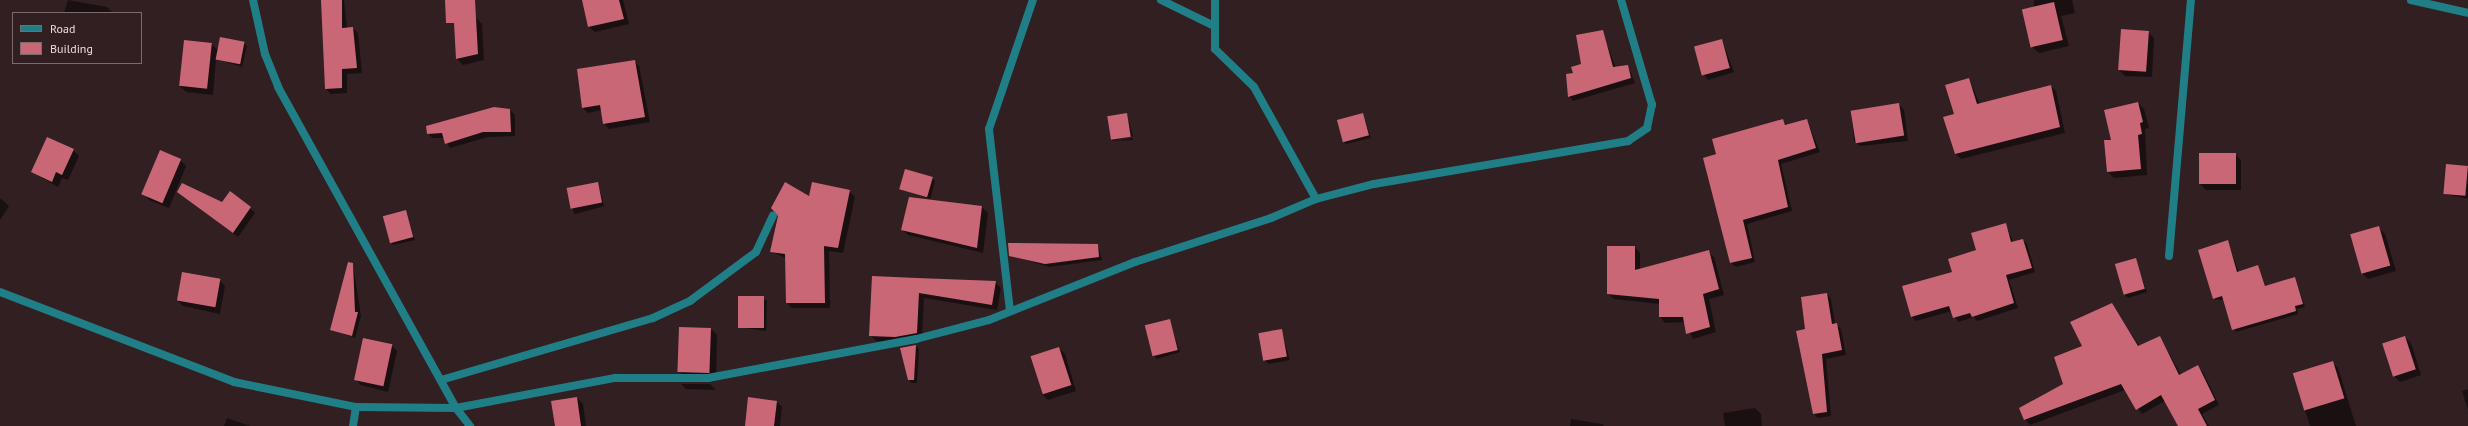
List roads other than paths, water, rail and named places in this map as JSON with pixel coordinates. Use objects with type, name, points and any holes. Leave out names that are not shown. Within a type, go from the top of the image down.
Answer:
[{"type":"street","points":[[253,0],[265,54],[278,88],[456,408],[470,426]]},
{"type":"street","points":[[1010,311],[989,129],[1033,0]]},
{"type":"street","points":[[1161,0],[1214,26]]},
{"type":"street","points":[[1215,0],[1215,49],[1254,87],[1316,199]]},
{"type":"street","points":[[0,292],[234,382],[356,407],[456,408],[616,378],[708,378],[916,339],[1010,311],[1135,262],[1272,218],[1316,199],[1405,177],[1628,141],[1647,128],[1652,105],[1621,0]]},
{"type":"street","points":[[2169,256],[2191,0]]},
{"type":"street","points":[[2411,0],[2468,14]]},
{"type":"street","points":[[441,380],[653,318],[690,301],[756,252],[773,216]]},
{"type":"street","points":[[353,426],[356,407]]}]
